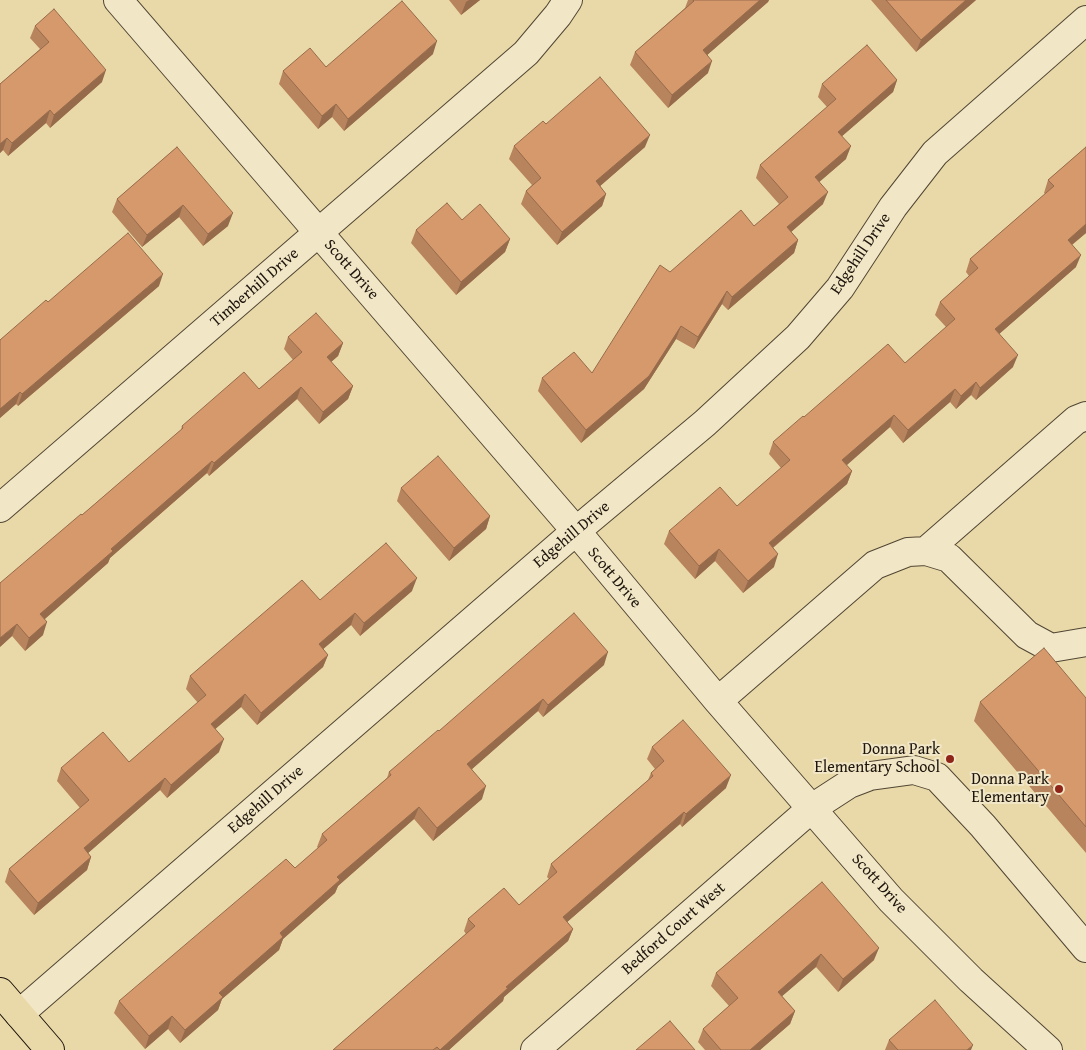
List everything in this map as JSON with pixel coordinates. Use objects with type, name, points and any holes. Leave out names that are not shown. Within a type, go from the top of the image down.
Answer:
[{"type":"main road","points":[[0,992],[50,1050]]},
{"type":"street","name":"Scott Drive","points":[[118,0],[576,532],[718,702],[891,900],[971,980],[1048,1050]]},
{"type":"street","name":"Timberhill Drive","points":[[0,508],[526,53],[568,0]]},
{"type":"street","name":"Edgehill Drive","points":[[19,1014],[576,532],[706,423],[798,337],[840,288],[893,207],[935,153],[1086,20]]},
{"type":"street","points":[[926,551],[1076,420],[1086,416]]},
{"type":"street","points":[[718,702],[876,565],[908,552],[926,551],[949,558],[1027,635],[1051,648],[1086,642]]},
{"type":"street","name":"Bedford Court West","points":[[535,1050],[812,808],[849,784],[870,776],[914,770],[936,777],[983,826],[1086,948]]},
{"type":"building","points":[[693,0],[760,0],[703,50],[712,61],[672,95],[635,52]]},
{"type":"building","points":[[886,0],[966,0],[921,40]]},
{"type":"building","points":[[402,1],[437,41],[348,119],[336,104],[322,116],[283,71],[310,48],[326,67]]},
{"type":"building","points":[[54,9],[106,70],[54,115],[50,110],[12,143],[7,138],[0,144],[0,84],[49,42],[35,26]]},
{"type":"building","points":[[867,45],[897,80],[838,132],[851,146],[815,177],[828,192],[787,227],[798,240],[732,297],[727,291],[698,337],[681,326],[649,376],[586,430],[542,378],[574,352],[592,373],[660,265],[670,272],[741,210],[754,226],[788,197],[760,165],[836,99],[822,84]]},
{"type":"building","points":[[600,77],[650,135],[596,181],[606,194],[562,232],[526,191],[541,178],[514,146],[543,121],[546,124]]},
{"type":"building","points":[[177,147],[233,213],[208,234],[183,205],[147,235],[117,199]]},
{"type":"building","points":[[1086,147],[1086,224],[1068,240],[1081,255],[995,329],[1018,355],[980,388],[976,382],[961,396],[955,389],[908,430],[894,415],[842,460],[852,471],[769,543],[778,554],[748,581],[719,549],[699,566],[669,531],[720,487],[737,506],[790,460],[773,442],[803,416],[888,344],[905,363],[955,319],[940,302],[978,268],[970,259],[1054,186],[1048,180]]},
{"type":"building","points":[[447,203],[462,220],[480,204],[510,239],[461,282],[416,230]]},
{"type":"building","points":[[128,233],[163,274],[22,394],[20,392],[0,409],[0,340],[46,300],[48,302]]},
{"type":"building","points":[[316,313],[343,343],[327,357],[353,386],[323,412],[301,387],[214,463],[212,461],[40,614],[47,622],[29,638],[17,624],[0,638],[0,583],[183,428],[182,426],[244,372],[259,389],[302,352],[288,337]]},
{"type":"building","points":[[438,456],[490,516],[454,548],[401,488]]},
{"type":"building","points":[[386,543],[417,578],[364,623],[355,613],[319,644],[328,655],[261,713],[245,694],[211,724],[224,739],[171,785],[165,778],[84,848],[91,857],[38,903],[9,869],[89,800],[61,768],[103,732],[129,762],[206,695],[190,676],[302,580],[320,600]]},
{"type":"building","points":[[574,613],[608,652],[548,705],[543,699],[467,764],[486,786],[437,828],[419,807],[337,877],[340,880],[280,933],[283,937],[219,993],[223,997],[185,1030],[172,1016],[149,1036],[119,1001],[286,859],[295,868],[327,840],[322,834],[391,775],[389,772]]},
{"type":"building","name":"Donna Park Elementary","points":[[1044,648],[1086,698],[1086,827],[980,702]]},
{"type":"building","points":[[683,720],[731,775],[686,814],[684,812],[563,917],[573,929],[506,987],[508,988],[440,1050],[437,1047],[433,1050],[333,1050],[475,926],[468,919],[504,888],[519,905],[557,872],[551,864],[653,776],[651,773],[664,761],[652,747]]},
{"type":"building","points":[[822,882],[879,948],[843,979],[821,954],[778,992],[795,1011],[750,1050],[721,1050],[703,1029],[738,998],[716,973]]},
{"type":"building","points":[[935,1000],[973,1045],[967,1050],[898,1050],[889,1040]]},
{"type":"building","points":[[670,1021],[695,1050],[636,1050]]},
{"type":"place","name":"Donna Park Elementary School","points":[[950,759]]},
{"type":"place","name":"Donna Park Elementary","points":[[1059,789]]}]
